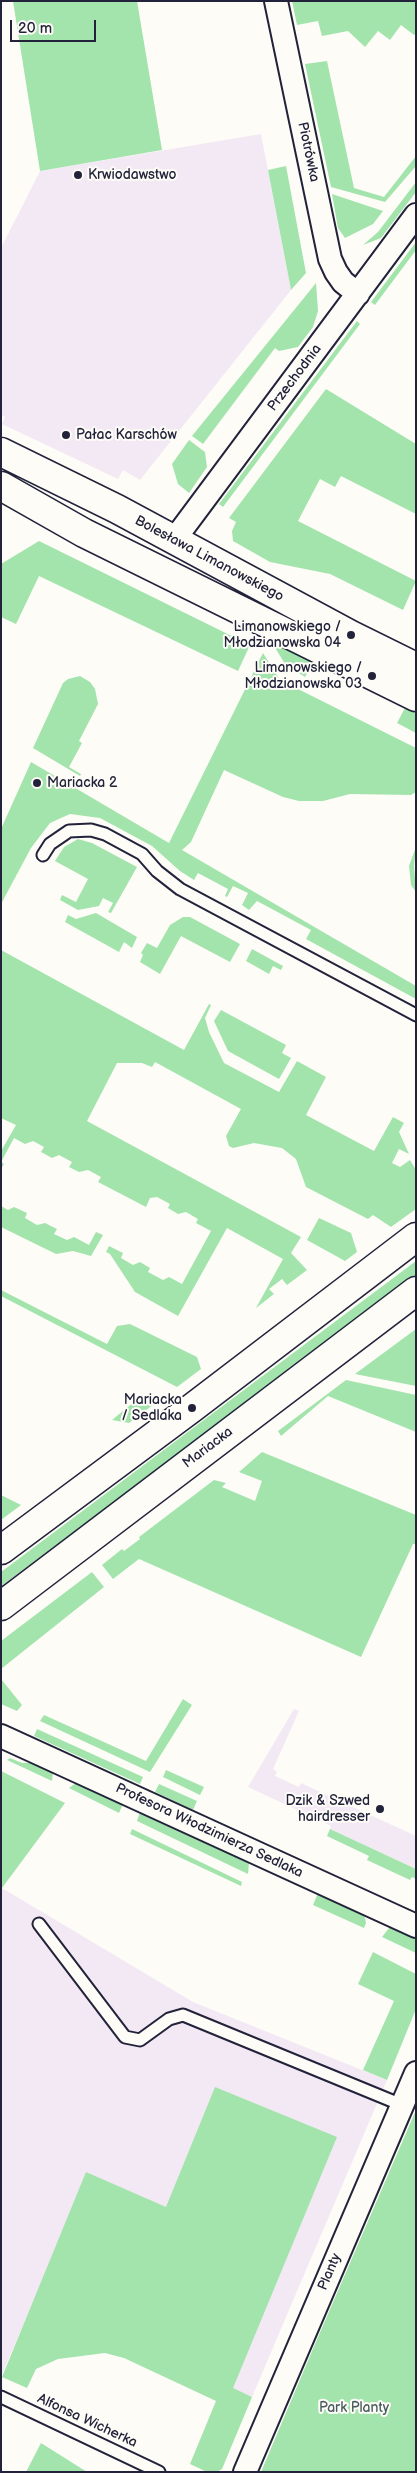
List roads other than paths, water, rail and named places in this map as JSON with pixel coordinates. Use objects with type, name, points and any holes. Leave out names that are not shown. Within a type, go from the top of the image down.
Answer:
[{"type":"main road","name":"Bolesława Limanowskiego","points":[[1,452],[416,667]]},
{"type":"main road","points":[[4,494],[416,698]]},
{"type":"main road","points":[[1,1550],[199,1403],[416,1237]]},
{"type":"main road","name":"Mariacka","points":[[1,1606],[416,1291]]},
{"type":"street","name":"Piotrówka","points":[[276,1],[330,259],[343,282],[358,294]]},
{"type":"street","name":"Przechodnia","points":[[174,540],[416,216]]},
{"type":"street","name":"Profesora Włodzimierza Sedlaka","points":[[1,1736],[416,1926]]},
{"type":"street","name":"Planty","points":[[245,2472],[416,2073]]},
{"type":"lane","points":[[43,855],[54,840],[70,831],[91,830],[105,834],[142,854],[161,874],[180,889],[416,1015]]},
{"type":"lane","points":[[39,1924],[125,2037],[140,2040],[170,2019],[184,2015],[402,2105]]},
{"type":"lane","name":"Alfonsa Wicherka","points":[[1,2397],[159,2472]]},
{"type":"place","name":"Krwiodawstwo","points":[[78,175]]},
{"type":"place","name":"Pałac Karschów","points":[[66,435]]},
{"type":"place","name":"Limanowskiego / Młodzianowska 04","points":[[351,635]]},
{"type":"place","name":"Limanowskiego / Młodzianowska 03","points":[[372,676]]},
{"type":"place","name":"Mariacka 2","points":[[37,783]]},
{"type":"place","name":"Mariacka / Sedlaka","points":[[192,1408]]},
{"type":"place","name":"Dzik & Szwed hairdresser","points":[[380,1809]]},
{"type":"park label","name":"Park Planty","points":[[354,2408]]}]
